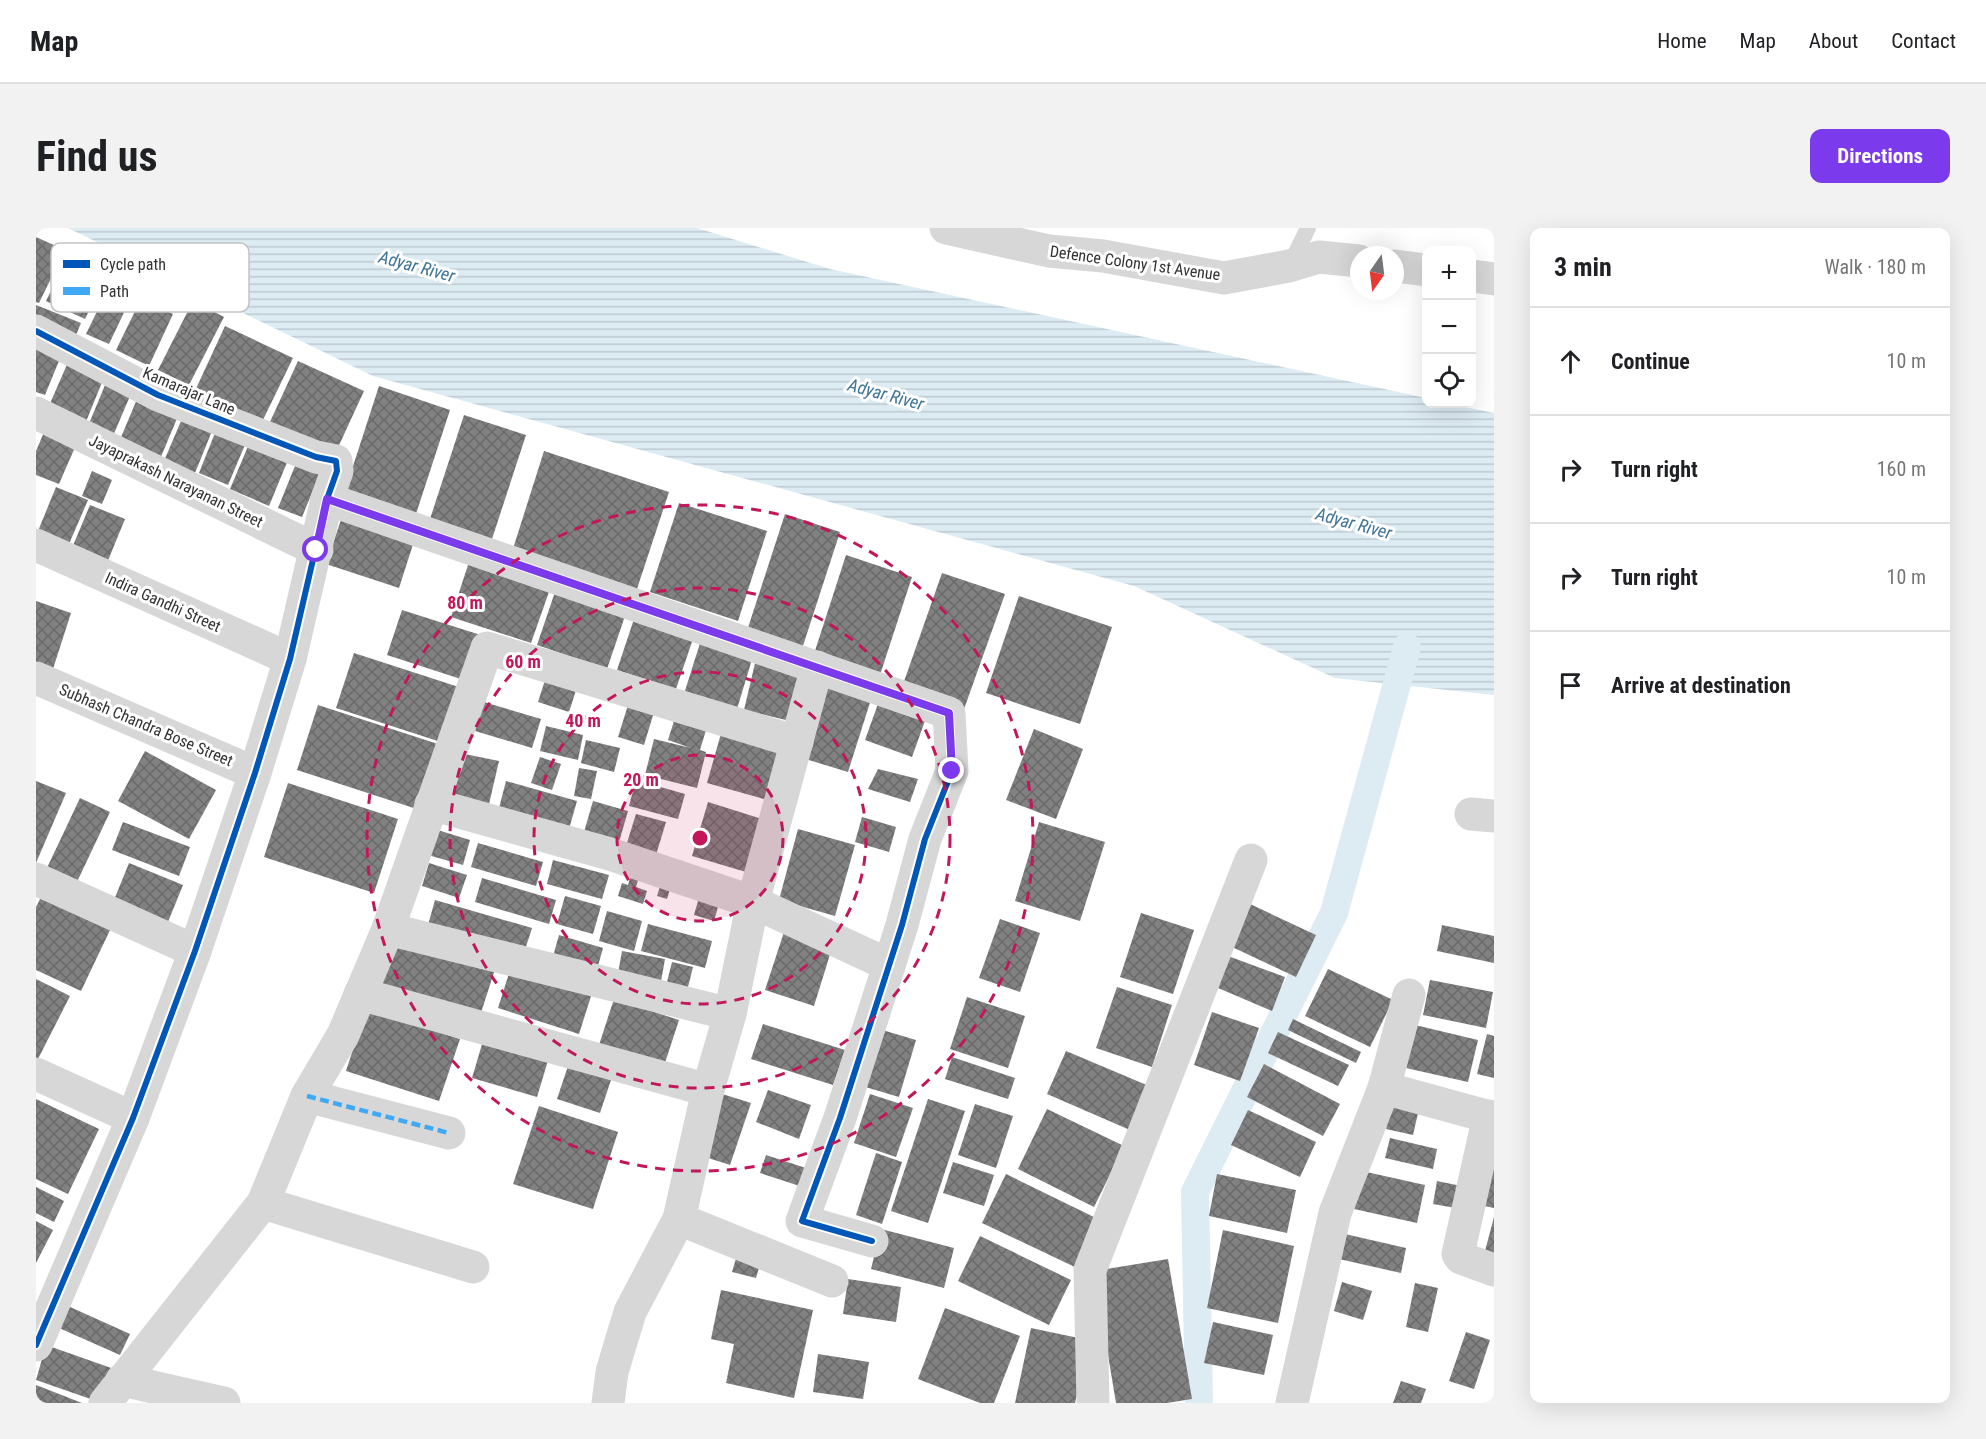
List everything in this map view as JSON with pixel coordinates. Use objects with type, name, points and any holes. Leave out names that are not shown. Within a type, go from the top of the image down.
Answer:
[{"type":"street","name":"Defence Colony 1st Avenue","points":[[946,228],[1049,252],[1103,256],[1224,278],[1289,266],[1319,257],[1350,260]]},
{"type":"street","points":[[1404,267],[1422,269]]},
{"type":"street","points":[[1476,277],[1494,279]]},
{"type":"street","name":"Kamarajar Lane","points":[[36,331],[158,395],[316,457],[336,461],[337,471],[327,499]]},
{"type":"street","name":"Jayaprakash Narayanan Street","points":[[36,413],[316,550]]},
{"type":"street","points":[[36,1345],[46,1289],[133,1118],[195,951],[255,773],[290,659],[327,499],[949,713],[952,771],[926,839],[840,1118],[802,1221],[872,1241]]},
{"type":"street","name":"Indira Gandhi Street","points":[[36,545],[290,659]]},
{"type":"street","points":[[114,1391],[263,1203],[308,1096],[344,1035],[388,929],[487,648],[797,742]]},
{"type":"street","points":[[608,1403],[612,1372],[630,1312],[679,1219],[708,1090],[730,1014],[753,902],[817,667]]},
{"type":"street","name":"Subhash Chandra Bose Street","points":[[36,678],[255,773]]},
{"type":"street","points":[[431,804],[610,854],[753,902],[889,965]]},
{"type":"street","points":[[1093,1403],[1090,1270],[1251,860]]},
{"type":"street","points":[[36,879],[195,951]]},
{"type":"street","points":[[388,929],[730,1014]]},
{"type":"street","points":[[360,994],[708,1090]]},
{"type":"street","points":[[1292,1403],[1335,1213],[1384,1089],[1409,995]]},
{"type":"street","points":[[36,1074],[133,1118]]},
{"type":"street","points":[[1384,1089],[1491,1117],[1458,1254],[1461,1258],[1494,1270]]},
{"type":"street","points":[[308,1096],[449,1133]]},
{"type":"street","points":[[263,1203],[473,1267]]},
{"type":"street","points":[[679,1219],[832,1281]]},
{"type":"street","points":[[114,1391],[224,1403]]},
{"type":"lane","points":[[1289,266],[1308,228]]},
{"type":"water","name":"Adyar River","points":[[68,228],[697,228],[830,269],[1422,397],[1422,408],[1470,408],[1494,413],[1494,695],[1335,678],[1134,586],[373,376],[241,312],[249,312],[249,243],[99,243]]},
{"type":"building","points":[[36,237],[51,244],[51,279],[39,303],[36,302]]},
{"type":"building","points":[[51,291],[51,303],[46,301]]},
{"type":"building","points":[[36,305],[81,323],[76,335],[36,319]]},
{"type":"building","points":[[70,312],[88,312],[85,319]]},
{"type":"building","points":[[97,312],[124,312],[109,344],[86,334]]},
{"type":"building","points":[[135,312],[173,314],[149,366],[116,350]]},
{"type":"building","points":[[187,312],[214,312],[224,317],[189,385],[158,370]]},
{"type":"building","points":[[225,326],[293,358],[261,424],[194,393]]},
{"type":"building","points":[[36,345],[61,356],[45,395],[36,392]]},
{"type":"building","points":[[69,360],[105,375],[85,424],[48,408]]},
{"type":"building","points":[[298,361],[364,391],[335,454],[269,424]]},
{"type":"building","points":[[108,378],[133,389],[113,436],[88,426]]},
{"type":"building","points":[[379,386],[450,410],[414,520],[343,497]]},
{"type":"building","points":[[140,392],[181,409],[160,459],[119,442]]},
{"type":"building","points":[[184,414],[214,426],[195,473],[164,461]]},
{"type":"building","points":[[464,415],[526,435],[491,542],[429,522]]},
{"type":"building","points":[[48,423],[79,438],[59,484],[36,475],[36,451]]},
{"type":"building","points":[[217,428],[247,440],[228,485],[199,473]]},
{"type":"building","points":[[249,444],[288,460],[269,506],[230,489]]},
{"type":"building","points":[[544,451],[669,492],[635,595],[511,555]]},
{"type":"building","points":[[297,461],[321,471],[302,517],[278,508]]},
{"type":"building","points":[[92,471],[112,480],[102,504],[82,496]]},
{"type":"building","points":[[56,487],[88,500],[69,544],[38,531]]},
{"type":"building","points":[[679,503],[767,531],[738,621],[650,592]]},
{"type":"building","points":[[90,505],[125,519],[107,563],[72,548]]},
{"type":"building","points":[[344,511],[416,535],[399,588],[326,564]]},
{"type":"building","points":[[785,514],[840,532],[800,655],[745,637]]},
{"type":"building","points":[[846,555],[912,577],[879,678],[813,657]]},
{"type":"building","points":[[469,562],[550,589],[531,643],[451,617]]},
{"type":"building","points":[[942,573],[1005,594],[963,712],[901,690]]},
{"type":"building","points":[[556,589],[626,613],[607,669],[537,645]]},
{"type":"building","points":[[1019,596],[1112,627],[1080,724],[986,693]]},
{"type":"building","points":[[36,601],[71,613],[52,672],[36,667]]},
{"type":"building","points":[[402,610],[487,637],[473,683],[387,655]]},
{"type":"building","points":[[635,616],[694,636],[676,689],[617,670]]},
{"type":"building","points":[[701,640],[753,656],[737,709],[684,694]]},
{"type":"building","points":[[354,653],[468,690],[450,745],[336,708]]},
{"type":"building","points":[[756,659],[802,670],[790,721],[744,710]]},
{"type":"building","points":[[547,674],[578,684],[569,712],[538,702]]},
{"type":"building","points":[[824,675],[874,690],[848,772],[799,757]]},
{"type":"building","points":[[474,699],[541,719],[532,748],[465,728]]},
{"type":"building","points":[[879,701],[926,718],[912,757],[865,740]]},
{"type":"building","points":[[318,705],[444,746],[423,811],[297,770]]},
{"type":"building","points":[[628,705],[654,712],[644,745],[618,737]]},
{"type":"building","points":[[674,721],[706,730],[700,750],[706,752],[697,788],[645,775],[654,739],[691,748],[668,740]]},
{"type":"building","points":[[546,726],[583,735],[578,760],[540,751]]},
{"type":"building","points":[[1034,729],[1083,749],[1056,819],[1006,800]]},
{"type":"building","points":[[722,730],[786,748],[771,801],[707,783]]},
{"type":"building","points":[[586,740],[620,748],[614,772],[581,763]]},
{"type":"building","points":[[145,751],[216,790],[189,839],[118,801]]},
{"type":"building","points":[[460,753],[499,761],[489,804],[450,796]]},
{"type":"building","points":[[540,757],[561,764],[552,790],[531,783]]},
{"type":"building","points":[[579,768],[597,771],[591,799],[574,796]]},
{"type":"building","points":[[878,769],[918,779],[910,802],[868,789]]},
{"type":"building","points":[[636,780],[685,794],[678,819],[629,806]]},
{"type":"building","points":[[36,781],[66,793],[36,863]]},
{"type":"building","points":[[506,781],[577,801],[569,829],[499,808]]},
{"type":"building","points":[[288,783],[398,819],[374,893],[264,857]]},
{"type":"building","points":[[80,798],[110,812],[76,884],[46,870]]},
{"type":"building","points":[[593,801],[628,811],[619,842],[584,832]]},
{"type":"building","points":[[708,802],[762,819],[746,872],[692,856]]},
{"type":"building","points":[[636,814],[666,822],[656,855],[626,846]]},
{"type":"building","points":[[862,817],[896,827],[889,852],[855,842]]},
{"type":"building","points":[[123,822],[190,847],[179,876],[112,850]]},
{"type":"building","points":[[1039,822],[1105,842],[1080,921],[1015,901]]},
{"type":"building","points":[[428,827],[470,840],[463,865],[421,853]]},
{"type":"building","points":[[798,829],[855,845],[835,916],[779,900]]},
{"type":"building","points":[[478,843],[543,862],[536,886],[471,867]]},
{"type":"building","points":[[553,860],[609,875],[602,899],[547,884]]},
{"type":"building","points":[[129,863],[183,885],[168,922],[114,900]]},
{"type":"building","points":[[429,863],[467,875],[459,898],[422,886]]},
{"type":"building","points":[[632,871],[640,874],[636,887],[647,891],[643,904],[618,896],[622,883],[628,885]]},
{"type":"building","points":[[482,878],[556,900],[549,924],[475,902]]},
{"type":"building","points":[[661,883],[671,886],[667,899],[657,896]]},
{"type":"building","points":[[702,887],[722,893],[714,921],[694,915]]},
{"type":"building","points":[[42,895],[111,928],[81,991],[36,970],[36,907]]},
{"type":"building","points":[[565,896],[601,906],[593,934],[557,924]]},
{"type":"building","points":[[435,900],[532,928],[524,953],[428,925]]},
{"type":"building","points":[[1250,904],[1316,935],[1296,977],[1230,946]]},
{"type":"building","points":[[607,911],[642,921],[634,951],[599,941]]},
{"type":"building","points":[[1141,913],[1194,930],[1173,994],[1120,977]]},
{"type":"building","points":[[1000,919],[1040,933],[1020,992],[979,978]]},
{"type":"building","points":[[648,924],[712,941],[705,968],[641,951]]},
{"type":"building","points":[[1442,925],[1494,936],[1494,963],[1437,951]]},
{"type":"building","points":[[784,932],[832,948],[814,1006],[765,990]]},
{"type":"building","points":[[394,933],[496,966],[479,1019],[376,985]]},
{"type":"building","points":[[559,935],[603,948],[596,973],[552,960]]},
{"type":"building","points":[[622,951],[665,959],[660,987],[617,979]]},
{"type":"building","points":[[1228,956],[1285,977],[1272,1011],[1218,988]]},
{"type":"building","points":[[672,962],[693,967],[686,995],[665,990]]},
{"type":"building","points":[[512,964],[593,990],[579,1034],[498,1008]]},
{"type":"building","points":[[1328,969],[1393,1000],[1370,1047],[1305,1016]]},
{"type":"building","points":[[36,979],[70,996],[38,1059],[36,1058]]},
{"type":"building","points":[[1430,980],[1493,992],[1486,1028],[1423,1015]]},
{"type":"building","points":[[1117,987],[1172,1005],[1152,1067],[1096,1048]]},
{"type":"building","points":[[967,997],[1025,1016],[1008,1068],[950,1049]]},
{"type":"building","points":[[614,999],[679,1020],[663,1069],[598,1048]]},
{"type":"building","points":[[366,1009],[460,1039],[439,1101],[346,1071]]},
{"type":"building","points":[[1212,1012],[1259,1028],[1240,1081],[1194,1065]]},
{"type":"building","points":[[1293,1019],[1361,1052],[1356,1063],[1288,1030]]},
{"type":"building","points":[[763,1024],[845,1050],[833,1085],[751,1059]]},
{"type":"building","points":[[1415,1025],[1478,1040],[1468,1082],[1406,1068]]},
{"type":"building","points":[[879,1029],[916,1040],[899,1097],[862,1086]]},
{"type":"building","points":[[1278,1032],[1349,1065],[1338,1086],[1268,1053]]},
{"type":"building","points":[[485,1034],[550,1054],[537,1097],[472,1078]]},
{"type":"building","points":[[1487,1034],[1494,1036],[1494,1078],[1477,1074]]},
{"type":"building","points":[[1066,1051],[1149,1086],[1130,1130],[1047,1094]]},
{"type":"building","points":[[571,1057],[614,1071],[600,1113],[557,1099]]},
{"type":"building","points":[[952,1057],[1015,1078],[1008,1099],[945,1079]]},
{"type":"building","points":[[1264,1064],[1340,1104],[1323,1136],[1247,1097]]},
{"type":"building","points":[[768,1090],[811,1105],[799,1139],[756,1122]]},
{"type":"building","points":[[716,1092],[751,1103],[730,1165],[696,1154]]},
{"type":"building","points":[[870,1094],[913,1108],[896,1157],[854,1143]]},
{"type":"building","points":[[1394,1094],[1421,1100],[1413,1135],[1386,1129]]},
{"type":"building","points":[[36,1099],[99,1129],[68,1194],[36,1179]]},
{"type":"building","points":[[928,1099],[965,1111],[928,1223],[891,1211]]},
{"type":"building","points":[[975,1104],[1013,1116],[996,1168],[958,1155]]},
{"type":"building","points":[[539,1106],[618,1132],[593,1209],[513,1184]]},
{"type":"building","points":[[1047,1109],[1124,1146],[1094,1207],[1018,1169]]},
{"type":"building","points":[[1248,1110],[1316,1142],[1300,1177],[1231,1145]]},
{"type":"building","points":[[1390,1138],[1437,1149],[1433,1169],[1385,1158]]},
{"type":"building","points":[[876,1153],[902,1162],[882,1224],[856,1215]]},
{"type":"building","points":[[766,1155],[815,1171],[809,1189],[760,1173]]},
{"type":"building","points":[[953,1162],[994,1175],[984,1206],[943,1193]]},
{"type":"building","points":[[1494,1163],[1494,1208],[1474,1204]]},
{"type":"building","points":[[1362,1171],[1425,1185],[1417,1223],[1354,1209]]},
{"type":"building","points":[[1006,1174],[1100,1220],[1077,1268],[982,1223]]},
{"type":"building","points":[[1217,1174],[1296,1190],[1287,1233],[1209,1216]]},
{"type":"building","points":[[1437,1181],[1466,1187],[1461,1209],[1433,1204]]},
{"type":"building","points":[[36,1187],[64,1201],[54,1222],[36,1213]]},
{"type":"building","points":[[1494,1217],[1494,1253],[1485,1251]]},
{"type":"building","points":[[36,1221],[53,1230],[36,1263]]},
{"type":"building","points":[[881,1229],[954,1248],[944,1288],[871,1269]]},
{"type":"building","points":[[1223,1230],[1294,1246],[1278,1323],[1207,1308]]},
{"type":"building","points":[[1345,1234],[1406,1248],[1401,1273],[1339,1259]]},
{"type":"building","points":[[980,1236],[1071,1280],[1049,1325],[958,1281]]},
{"type":"building","points":[[737,1255],[761,1261],[756,1278],[732,1272]]},
{"type":"building","points":[[1168,1259],[1192,1399],[1167,1403],[1116,1403],[1094,1271]]},
{"type":"building","points":[[848,1279],[901,1287],[896,1322],[843,1314]]},
{"type":"building","points":[[1342,1282],[1372,1291],[1363,1320],[1334,1311]]},
{"type":"building","points":[[1415,1283],[1438,1288],[1428,1332],[1406,1327]]},
{"type":"building","points":[[721,1290],[813,1310],[794,1398],[726,1383],[734,1344],[711,1339]]},
{"type":"building","points":[[59,1302],[130,1334],[120,1355],[50,1324]]},
{"type":"building","points":[[945,1308],[1020,1336],[994,1403],[980,1403],[918,1379]]},
{"type":"building","points":[[1213,1322],[1273,1335],[1264,1375],[1204,1363]]},
{"type":"building","points":[[1031,1328],[1088,1340],[1075,1403],[1015,1403]]},
{"type":"building","points":[[1466,1332],[1490,1340],[1474,1389],[1449,1381]]},
{"type":"building","points":[[46,1345],[114,1369],[102,1403],[36,1380]]},
{"type":"building","points":[[818,1354],[869,1362],[863,1399],[813,1392]]},
{"type":"building","points":[[1401,1381],[1426,1389],[1421,1403],[1393,1403]]},
{"type":"building","points":[[36,1385],[82,1403],[36,1403]]},
{"type":"waterway","points":[[1199,1403],[1195,1192],[1334,913],[1407,647]]},
{"type":"marked path","points":[[307,1096],[449,1133]]},
{"type":"cycle path","points":[[36,331],[158,395],[316,457],[336,461],[337,471],[327,499],[290,659],[255,773],[195,951],[133,1118],[36,1345]]},
{"type":"cycle path","points":[[327,499],[949,713],[952,771],[925,839],[902,925],[840,1118],[802,1221],[872,1241]]},
{"type":"route","points":[[316,550],[327,499],[949,713],[952,771]]}]
